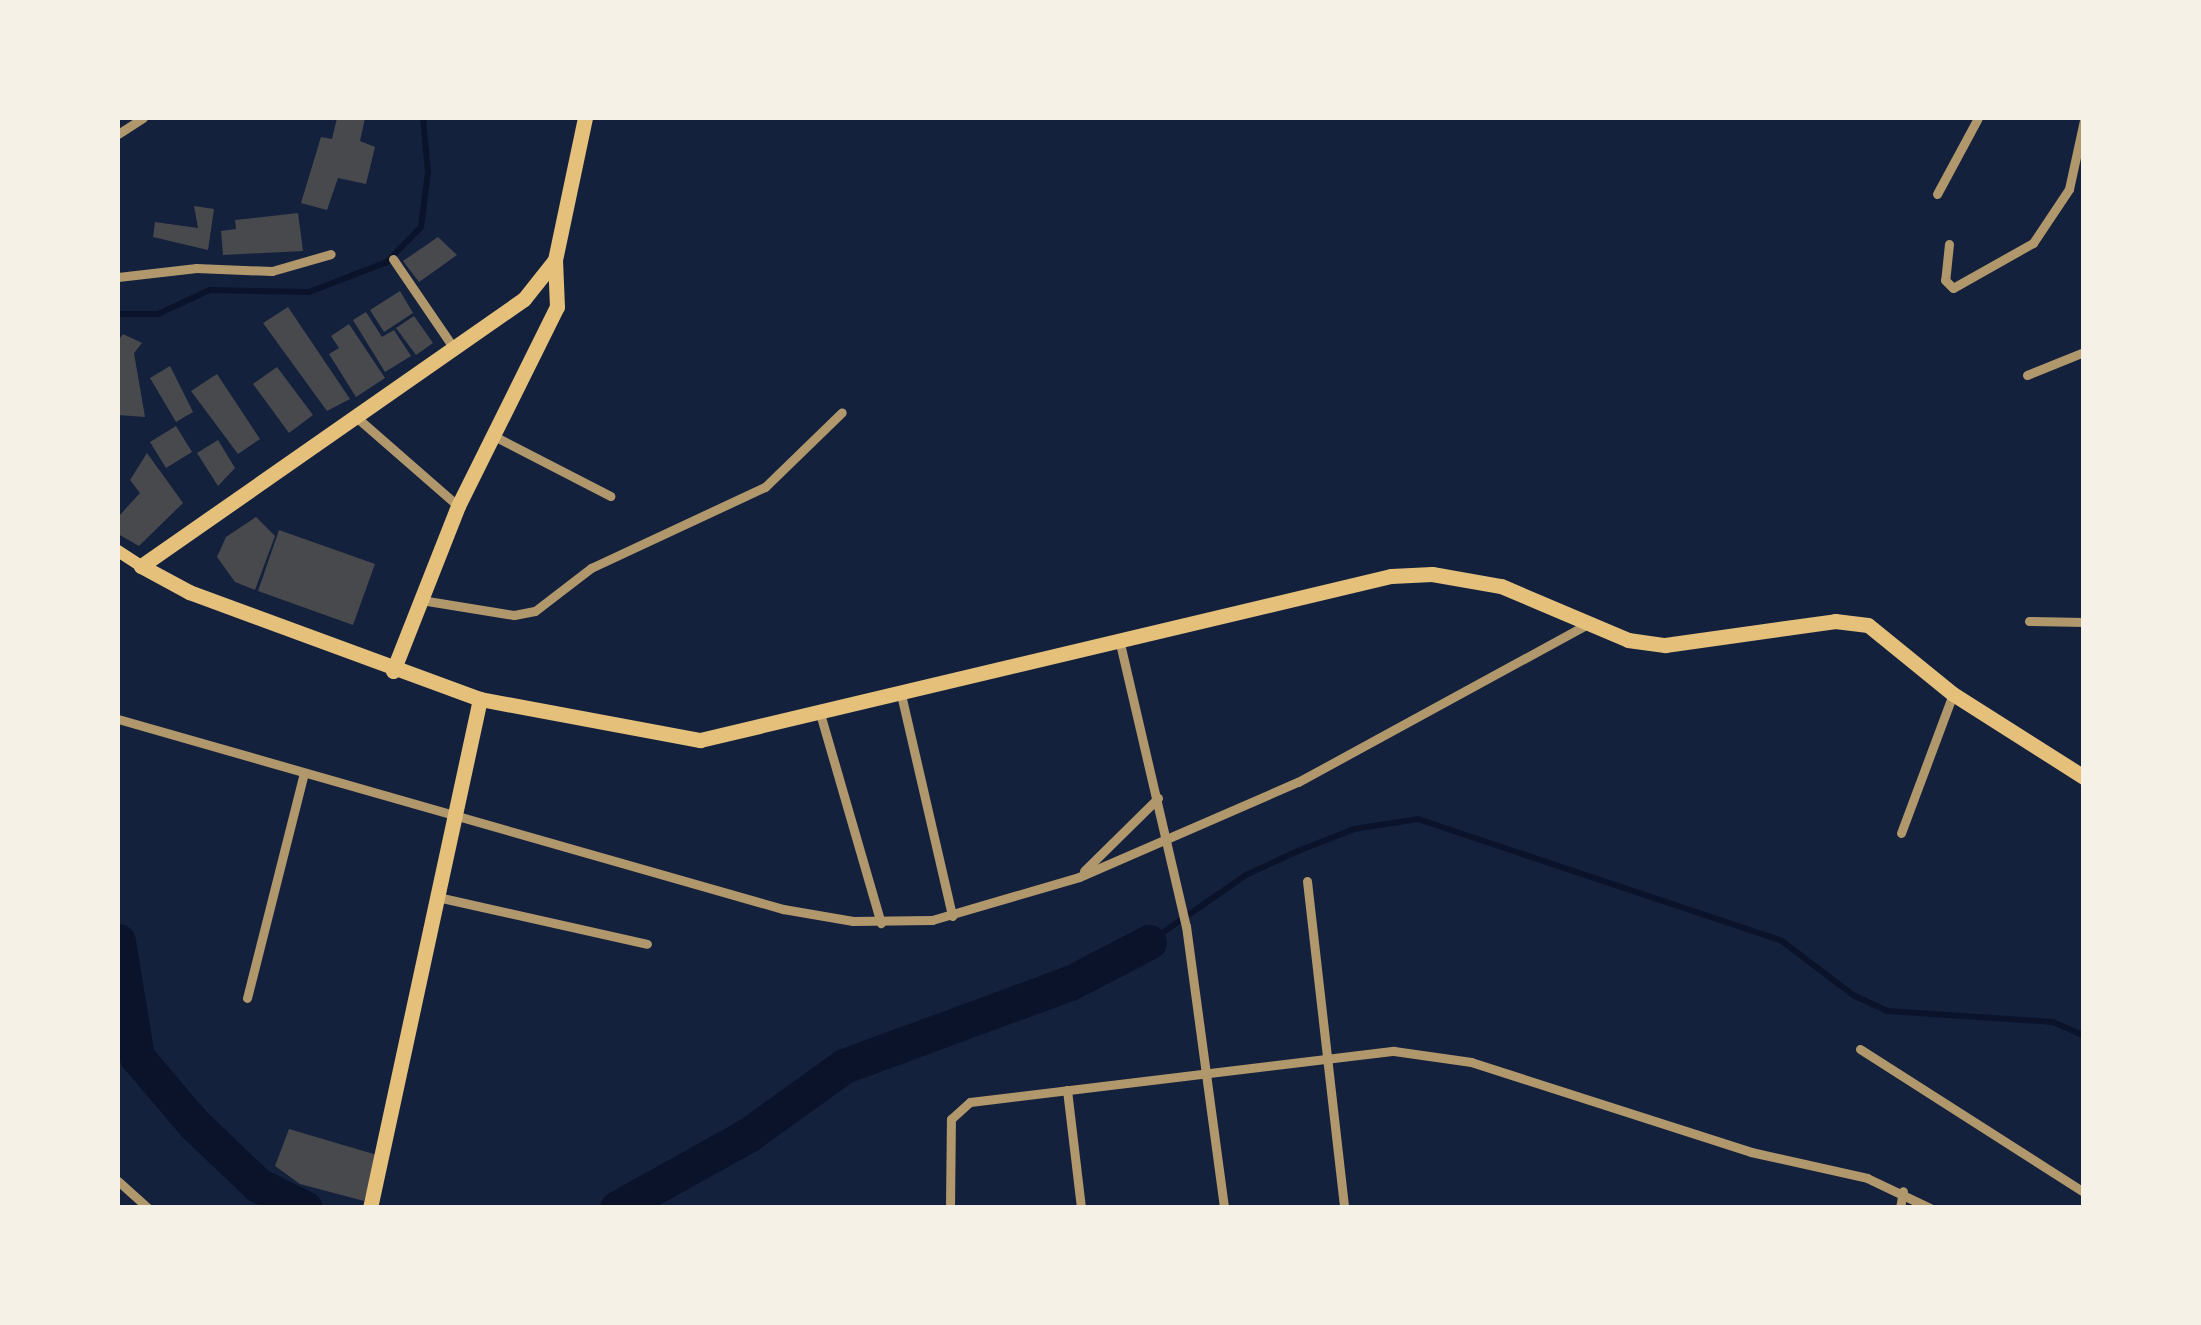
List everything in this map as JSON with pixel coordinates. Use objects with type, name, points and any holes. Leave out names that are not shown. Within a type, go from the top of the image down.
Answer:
[{"type":"main road","points":[[393,670],[458,506],[557,307],[555,260],[585,118]]},
{"type":"main road","points":[[141,566],[524,299],[555,260]]},
{"type":"main road","points":[[524,299],[557,307]]},
{"type":"main road","points":[[118,550],[189,592],[480,699],[700,740],[899,688],[1391,576],[1432,574],[1501,586],[1588,624],[1664,645],[1852,622],[1884,634],[1953,694],[2084,777]]},
{"type":"main road","points":[[370,1208],[442,898],[480,699]]},
{"type":"street","points":[[118,134],[143,118]]},
{"type":"street","points":[[1937,194],[1978,118]]},
{"type":"street","points":[[1949,244],[1946,280],[1953,288],[2033,243],[2069,190],[2084,120]]},
{"type":"street","points":[[118,277],[196,268],[272,271],[331,254]]},
{"type":"street","points":[[393,260],[454,350]]},
{"type":"street","points":[[2027,376],[2084,352]]},
{"type":"street","points":[[422,600],[514,615],[535,611],[591,568],[766,487],[842,412]]},
{"type":"street","points":[[354,416],[458,506]]},
{"type":"street","points":[[494,436],[610,496]]},
{"type":"street","points":[[2029,621],[2084,622]]},
{"type":"street","points":[[118,719],[458,812],[783,909],[881,923],[952,916],[1079,876],[1165,840],[1298,782],[1588,624]]},
{"type":"street","points":[[1119,639],[1186,926],[1224,1208]]},
{"type":"street","points":[[899,688],[952,916]]},
{"type":"street","points":[[1901,833],[1953,694]]},
{"type":"street","points":[[819,710],[881,923]]},
{"type":"street","points":[[248,998],[304,772]]},
{"type":"street","points":[[1079,876],[1158,798]]},
{"type":"street","points":[[1307,881],[1344,1208]]},
{"type":"street","points":[[442,898],[647,944]]},
{"type":"street","points":[[1860,1049],[2084,1192]]},
{"type":"street","points":[[950,1208],[955,1111],[970,1102],[1394,1051],[1460,1059],[1727,1145],[1903,1191],[1930,1208]]},
{"type":"street","points":[[1067,1090],[1082,1208]]},
{"type":"street","points":[[118,1181],[148,1208]]},
{"type":"street","points":[[1900,1208],[1903,1191]]},
{"type":"building","points":[[337,118],[365,118],[360,141],[375,147],[366,184],[338,178],[327,210],[301,203],[321,137],[332,139]]},
{"type":"building","points":[[194,206],[214,209],[208,250],[153,237],[155,222],[198,228]]},
{"type":"building","points":[[298,213],[303,251],[223,255],[221,231],[236,229],[235,220]]},
{"type":"building","points":[[438,237],[457,255],[419,282],[403,261]]},
{"type":"building","points":[[400,291],[413,313],[384,332],[370,310]]},
{"type":"building","points":[[288,307],[350,399],[327,411],[263,323]]},
{"type":"building","points":[[366,312],[382,337],[394,330],[411,356],[385,372],[353,320]]},
{"type":"building","points":[[414,316],[433,343],[416,355],[396,328]]},
{"type":"building","points":[[349,324],[385,378],[356,397],[329,354],[339,348],[331,336]]},
{"type":"building","points":[[123,334],[142,343],[134,353],[145,417],[118,415],[118,341]]},
{"type":"building","points":[[170,366],[193,412],[176,422],[150,378]]},
{"type":"building","points":[[277,367],[313,415],[289,433],[253,384]]},
{"type":"building","points":[[217,374],[260,439],[238,454],[191,391]]},
{"type":"building","points":[[176,426],[192,452],[166,468],[150,442]]},
{"type":"building","points":[[218,440],[235,468],[218,486],[197,453]]},
{"type":"building","points":[[147,453],[183,503],[139,546],[118,534],[118,517],[140,493],[130,480]]},
{"type":"building","points":[[256,517],[275,536],[255,590],[235,582],[217,557],[226,537]]},
{"type":"building","points":[[279,530],[375,564],[353,625],[258,591]]},
{"type":"building","points":[[289,1129],[377,1155],[364,1201],[300,1184],[275,1166]]},
{"type":"waterway","points":[[118,314],[158,314],[210,290],[309,292],[387,262],[421,227],[428,172],[423,118]]},
{"type":"waterway","points":[[1149,942],[1246,875],[1298,851],[1354,829],[1418,819],[1782,941],[1853,995],[1888,1011],[2053,1022],[2084,1036]]},
{"type":"waterway","points":[[118,941],[137,1057],[194,1124],[258,1185],[305,1208]]},
{"type":"waterway","points":[[617,1208],[748,1135],[844,1066],[1070,983],[1149,942]]}]
